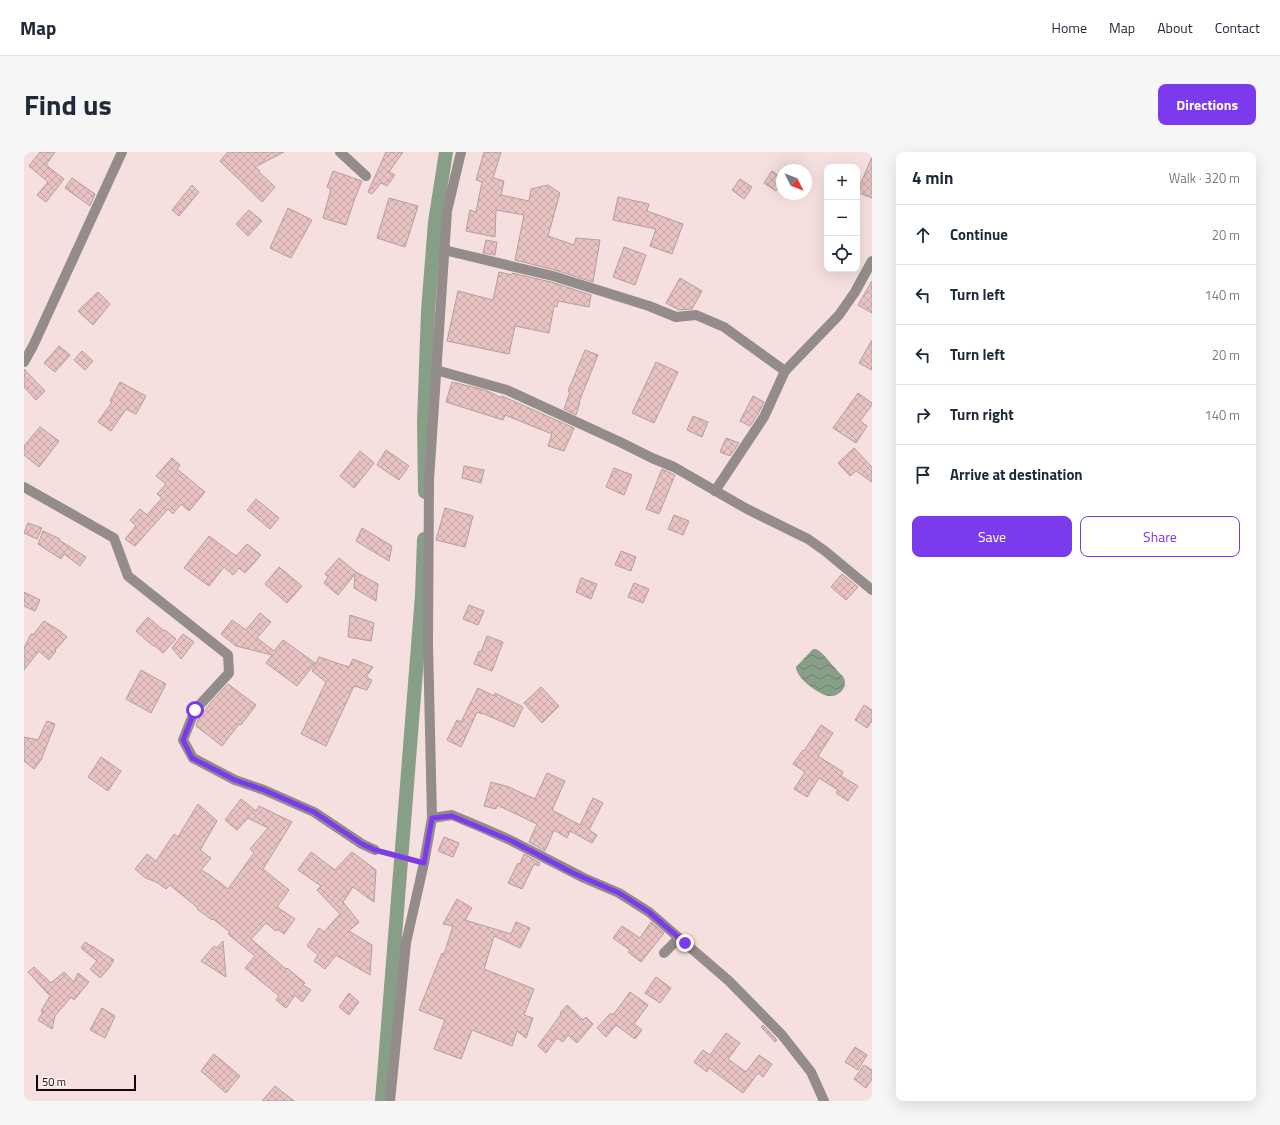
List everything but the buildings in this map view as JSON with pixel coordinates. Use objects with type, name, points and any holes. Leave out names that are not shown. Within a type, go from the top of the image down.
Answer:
[{"type":"street","points":[[24,362],[33,346],[122,152]]},
{"type":"street","points":[[340,152],[366,176]]},
{"type":"street","points":[[390,1101],[406,943],[419,862],[432,818],[428,644],[429,480],[447,211],[462,152]]},
{"type":"street","points":[[444,250],[553,276],[649,306],[676,317],[696,315],[724,328],[785,371]]},
{"type":"street","points":[[715,491],[764,417],[785,371],[838,315],[855,292],[872,261]]},
{"type":"street","points":[[436,370],[507,390],[674,467],[747,509],[808,539],[825,551],[872,590]]},
{"type":"street","points":[[24,487],[114,538],[128,576],[228,655],[229,673],[195,710],[183,740],[192,758],[235,780],[264,790],[314,812],[362,844],[375,850]]},
{"type":"street","points":[[432,818],[452,816],[512,841],[573,873],[619,893],[649,912],[730,981],[782,1035],[810,1072],[824,1101]]},
{"type":"street","points":[[664,953],[679,938]]},
{"type":"lane","points":[[375,850],[419,862]]},
{"type":"water","points":[[813,649],[816,649],[822,653],[844,678],[844,688],[836,695],[829,696],[820,693],[804,681],[797,671],[796,667]]},
{"type":"waterway","points":[[425,492],[424,422],[428,311],[435,222],[446,152]]},
{"type":"waterway","points":[[382,1101],[422,595],[424,539]]},
{"type":"route","points":[[195,710],[183,740],[192,758],[235,780],[264,790],[314,812],[362,844],[375,850],[424,863],[432,818],[452,816],[512,841],[540,857],[619,893],[649,912],[685,943]]}]
